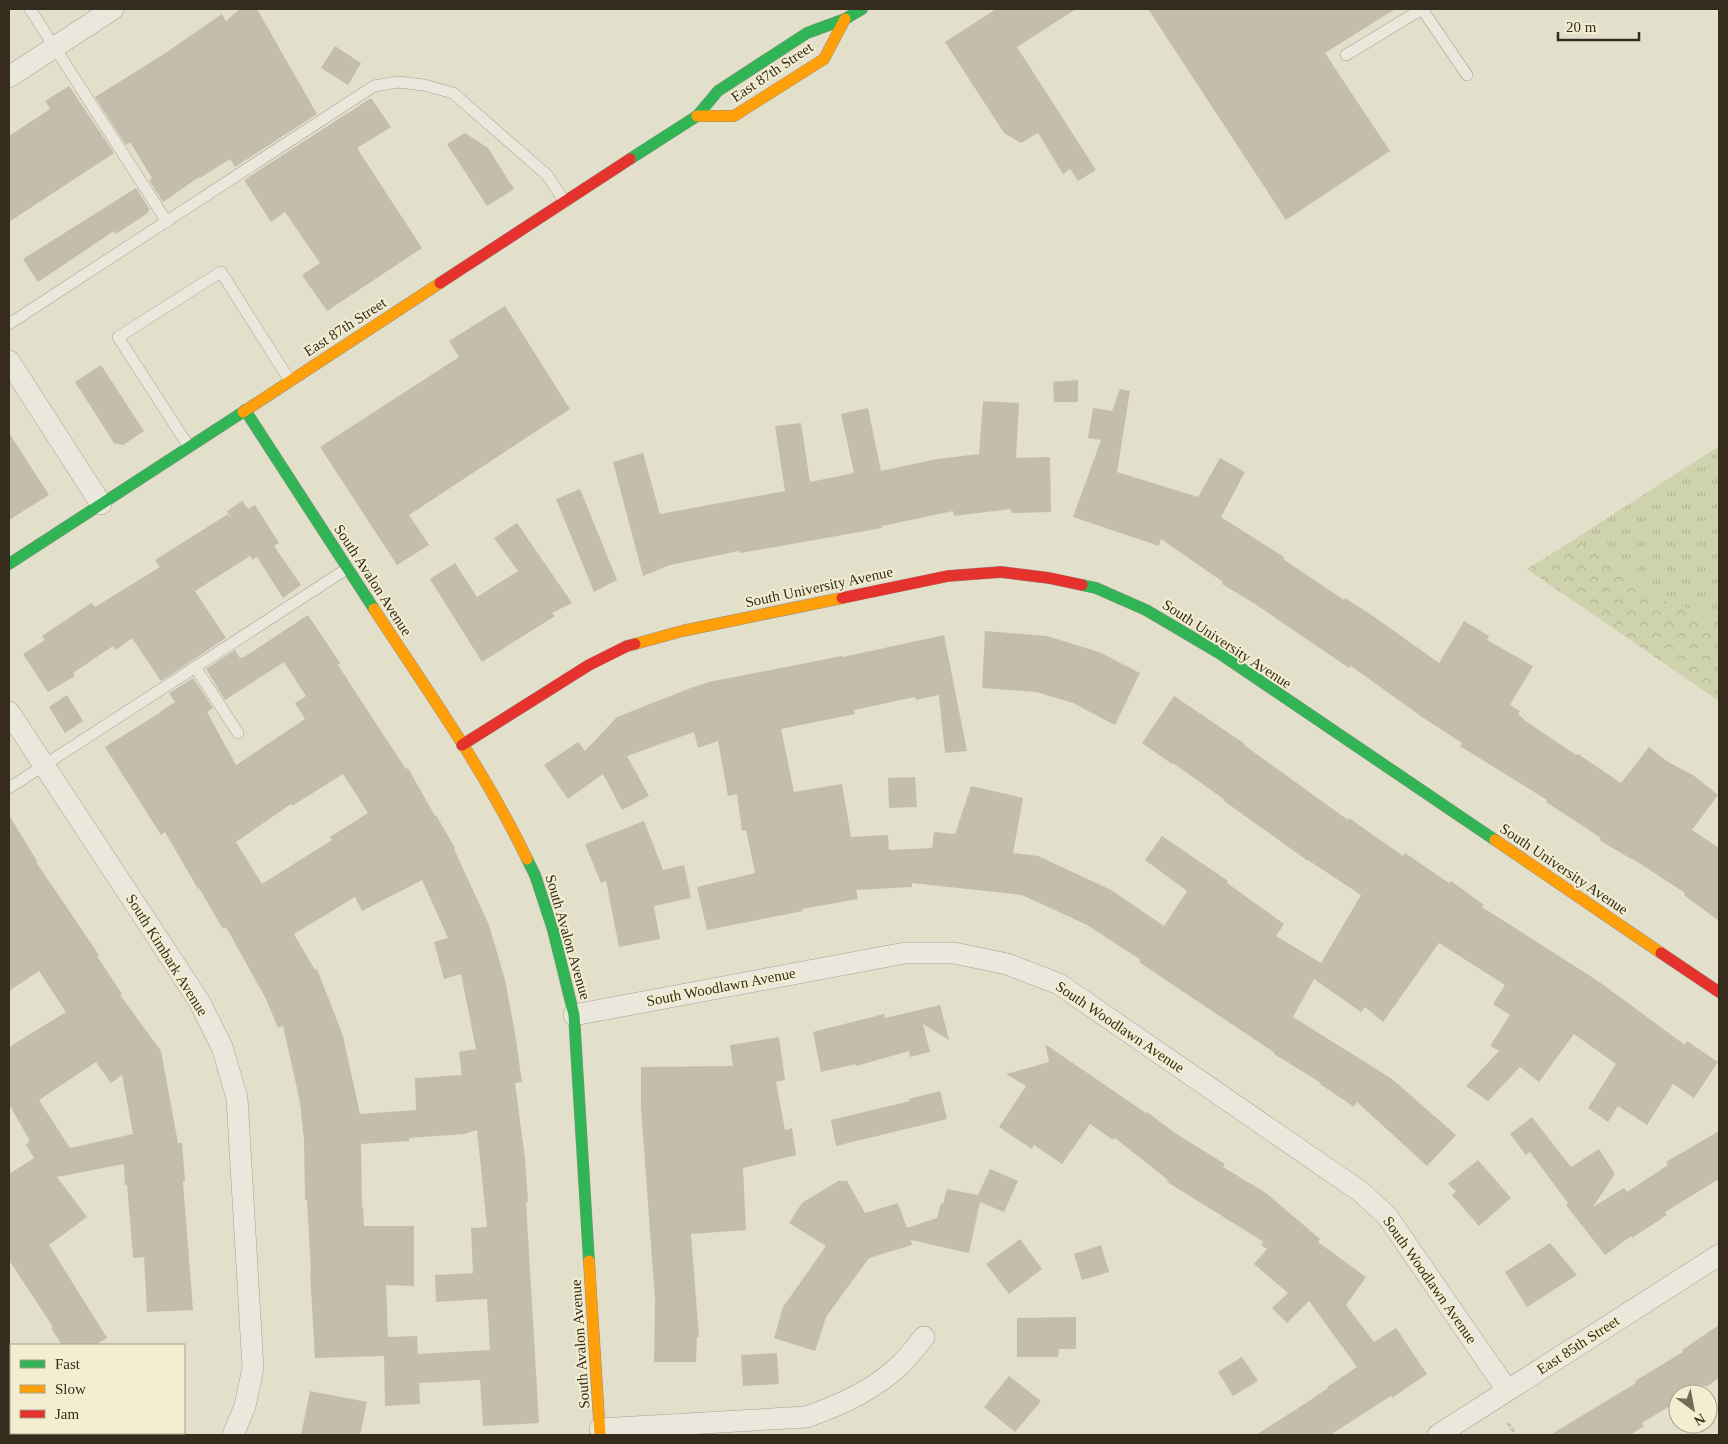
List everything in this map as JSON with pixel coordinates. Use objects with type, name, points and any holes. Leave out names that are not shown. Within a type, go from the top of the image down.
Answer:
[{"type":"street","points":[[9,77],[113,9]]},
{"type":"street","name":"East 87th Street","points":[[9,564],[697,116],[718,91],[799,38],[807,33],[845,19],[862,9]]},
{"type":"street","name":"East 87th Street","points":[[697,116],[734,116],[824,58],[845,19]]},
{"type":"street","points":[[9,361],[101,504]]},
{"type":"street","name":"South Avalon Avenue","points":[[245,410],[462,745],[510,823],[535,874],[553,930],[574,1015],[600,1432]]},
{"type":"street","name":"South University Avenue","points":[[462,745],[589,664],[627,646],[682,631],[948,576],[1001,572],[1049,578],[1096,588],[1146,610],[1219,653],[1719,992]]},
{"type":"street","name":"South Kimbark Avenue","points":[[9,712],[199,1001],[222,1048],[237,1098],[253,1368],[245,1406],[233,1435]]},
{"type":"street","name":"South Woodlawn Avenue","points":[[574,1015],[906,953],[954,953],[1007,964],[1059,984],[1362,1192],[1392,1222],[1507,1390]]},
{"type":"street","name":"East 85th Street","points":[[1438,1435],[1719,1254]]},
{"type":"street","points":[[600,1432],[806,1417],[837,1406],[870,1389],[901,1364],[924,1337]]},
{"type":"lane","points":[[30,9],[167,222]]},
{"type":"lane","points":[[1346,55],[1422,9],[1467,74]]},
{"type":"lane","points":[[9,324],[374,86],[398,82],[424,85],[453,93],[547,175],[565,202]]},
{"type":"lane","points":[[189,447],[118,337],[221,272],[290,381]]},
{"type":"lane","points":[[9,788],[348,568]]},
{"type":"lane","points":[[195,667],[238,733]]},
{"type":"path","points":[[1508,1423],[1516,1435]]},
{"type":"green space","points":[[1719,446],[1719,624],[1693,610],[1663,600],[1575,539]]},
{"type":"green space","points":[[1575,539],[1663,600],[1693,610],[1719,623],[1719,701],[1527,569]]},
{"type":"building","points":[[240,9],[257,9],[317,114],[235,167],[230,159],[199,177],[163,202],[149,180],[152,178],[130,142],[126,145],[95,97],[164,54],[222,14],[226,21]]},
{"type":"building","points":[[996,9],[1076,9],[1017,47],[1096,170],[1078,181],[1070,169],[1063,174],[1038,133],[1021,143],[1004,133],[945,42]]},
{"type":"building","points":[[1148,9],[1395,9],[1325,53],[1390,151],[1286,220]]},
{"type":"building","points":[[335,46],[361,63],[348,85],[321,68]]},
{"type":"building","points":[[69,86],[114,153],[9,222],[9,136],[50,109],[45,101]]},
{"type":"building","points":[[371,98],[391,127],[357,148],[422,248],[327,311],[302,275],[320,263],[285,212],[271,222],[244,180]]},
{"type":"building","points":[[465,133],[488,148],[514,189],[487,206],[447,144]]},
{"type":"building","points":[[136,188],[150,210],[148,213],[116,234],[114,231],[38,282],[23,259]]},
{"type":"building","points":[[505,306],[570,409],[409,515],[429,545],[397,565],[320,447],[459,357],[449,341]]},
{"type":"building","points":[[101,365],[144,431],[123,445],[114,443],[75,382]]},
{"type":"building","points":[[1078,380],[1078,402],[1054,402],[1053,382]]},
{"type":"building","points":[[1120,389],[1130,391],[1117,472],[1198,497],[1220,458],[1245,472],[1221,517],[1284,557],[1283,559],[1344,600],[1345,598],[1373,616],[1439,663],[1464,621],[1489,636],[1487,640],[1533,666],[1510,705],[1520,711],[1518,714],[1576,755],[1578,754],[1621,783],[1649,747],[1668,762],[1693,775],[1718,795],[1692,830],[1719,848],[1719,921],[1684,895],[1685,893],[1633,859],[1599,840],[1601,838],[1546,802],[1547,800],[1460,746],[1462,743],[1351,666],[1349,668],[1255,604],[1222,584],[1223,582],[1161,539],[1159,546],[1073,517],[1101,440],[1088,438],[1093,408],[1112,411]]},
{"type":"building","points":[[983,401],[1019,403],[1016,458],[1050,457],[1051,512],[1011,513],[1011,509],[954,516],[953,511],[882,526],[882,528],[740,553],[739,551],[670,565],[643,576],[613,462],[643,453],[660,514],[785,491],[775,426],[801,423],[810,482],[854,473],[841,414],[868,408],[881,471],[937,459],[979,454]]},
{"type":"building","points":[[9,433],[49,495],[9,520]]},
{"type":"building","points":[[580,489],[617,580],[594,592],[556,499]]},
{"type":"building","points":[[242,501],[248,509],[255,505],[279,543],[274,546],[301,585],[283,598],[257,557],[252,560],[250,556],[195,591],[226,638],[161,681],[132,638],[116,650],[113,646],[73,673],[75,676],[48,692],[23,654],[45,640],[42,636],[91,603],[95,607],[160,567],[155,560],[228,514],[232,520],[227,511]]},
{"type":"building","points":[[517,523],[572,603],[552,613],[555,616],[482,662],[430,579],[455,563],[477,597],[518,571],[494,538]]},
{"type":"building","points":[[308,615],[340,663],[338,665],[375,722],[406,769],[408,768],[436,815],[455,848],[489,925],[505,980],[522,1082],[515,1083],[525,1159],[539,1423],[483,1426],[480,1380],[419,1383],[420,1404],[385,1406],[384,1356],[315,1358],[307,1200],[305,1200],[304,1140],[300,1102],[283,1026],[278,1028],[266,999],[226,927],[223,929],[165,832],[161,835],[105,747],[175,702],[169,693],[193,678],[213,708],[207,712],[236,765],[305,719],[295,703],[306,696],[284,662],[225,700],[206,669],[235,650],[240,658]],"holes":[[[343,774],[368,813],[330,837],[332,840],[262,884],[236,842],[291,804],[292,806]],[[422,880],[448,938],[434,942],[444,979],[461,974],[476,1049],[459,1052],[462,1075],[415,1078],[416,1110],[360,1114],[343,1036],[317,969],[315,970],[294,934],[355,897],[362,911]],[[477,1130],[487,1227],[471,1228],[473,1273],[435,1275],[436,1302],[487,1299],[490,1350],[418,1354],[417,1336],[388,1337],[386,1285],[414,1286],[414,1226],[364,1226],[361,1144],[409,1141],[409,1138],[464,1134]]]},
{"type":"building","points":[[985,631],[1047,636],[1099,652],[1140,673],[1115,725],[1073,703],[1036,692],[982,688]]},
{"type":"building","points":[[944,635],[967,751],[945,753],[939,695],[916,700],[915,697],[854,710],[855,714],[781,729],[794,792],[842,784],[851,837],[888,835],[889,850],[932,848],[934,832],[955,834],[971,786],[1023,798],[1013,853],[1038,856],[1111,890],[1164,926],[1187,891],[1145,860],[1162,836],[1228,881],[1227,883],[1284,924],[1276,936],[1321,963],[1361,895],[1308,861],[1173,763],[1142,743],[1174,696],[1245,744],[1348,820],[1349,818],[1403,856],[1405,853],[1449,883],[1451,881],[1484,905],[1482,907],[1598,981],[1685,1045],[1687,1041],[1718,1062],[1694,1098],[1673,1084],[1647,1125],[1618,1106],[1608,1122],[1588,1108],[1616,1064],[1574,1034],[1539,1082],[1520,1067],[1488,1101],[1466,1086],[1499,1051],[1490,1046],[1510,1015],[1493,1004],[1505,985],[1439,943],[1383,1022],[1365,1007],[1361,1012],[1314,979],[1293,1017],[1392,1079],[1456,1135],[1427,1166],[1357,1102],[1354,1107],[1087,925],[1022,895],[912,883],[912,887],[856,890],[858,899],[707,930],[697,887],[755,873],[746,830],[742,831],[737,794],[728,796],[718,741],[698,748],[694,732],[627,756],[649,796],[622,810],[603,774],[568,799],[544,765],[578,742],[585,751],[617,717],[709,682],[843,657]]},
{"type":"building","points":[[67,695],[83,721],[65,733],[49,707]]},
{"type":"building","points":[[915,777],[917,807],[889,808],[888,778]]},
{"type":"building","points":[[9,815],[36,862],[99,955],[97,956],[122,994],[120,995],[161,1051],[178,1143],[182,1143],[185,1181],[183,1182],[193,1310],[147,1312],[144,1257],[133,1258],[124,1164],[57,1177],[87,1217],[49,1245],[107,1338],[97,1344],[61,1344],[51,1328],[53,1327],[9,1260],[9,1174],[34,1158],[26,1145],[30,1141],[9,1104],[9,1047],[66,1012],[39,971],[9,991]],"holes":[[[96,1062],[111,1083],[122,1075],[133,1134],[70,1148],[39,1100]]]},
{"type":"building","points":[[644,821],[663,870],[684,865],[691,898],[654,906],[660,939],[619,947],[606,881],[601,883],[585,844]]},
{"type":"building","points":[[940,1005],[949,1040],[923,1024],[930,1052],[910,1057],[909,1051],[856,1066],[855,1064],[821,1072],[813,1032],[884,1014],[885,1018]]},
{"type":"building","points":[[779,1037],[785,1080],[776,1082],[785,1130],[792,1128],[796,1155],[743,1168],[746,1230],[691,1234],[699,1337],[697,1337],[696,1362],[654,1362],[655,1299],[641,1108],[641,1067],[733,1066],[730,1045]]},
{"type":"building","points":[[1045,1044],[1147,1112],[1175,1133],[1225,1164],[1223,1167],[1266,1193],[1320,1239],[1318,1242],[1366,1277],[1346,1305],[1374,1342],[1396,1328],[1427,1374],[1392,1398],[1391,1396],[1330,1435],[1256,1435],[1357,1367],[1309,1301],[1287,1323],[1272,1308],[1288,1293],[1254,1264],[1267,1249],[1261,1245],[1264,1242],[1167,1182],[1168,1180],[1115,1138],[1113,1140],[1090,1124],[1062,1164],[1034,1145],[1032,1149],[999,1127],[1026,1086],[1006,1074],[1049,1062]]},
{"type":"building","points":[[940,1091],[947,1119],[836,1146],[831,1120],[910,1101],[909,1099]]},
{"type":"building","points":[[1532,1117],[1571,1167],[1599,1149],[1615,1174],[1593,1207],[1624,1188],[1627,1192],[1668,1165],[1666,1162],[1719,1131],[1719,1179],[1665,1212],[1667,1215],[1632,1238],[1631,1236],[1605,1255],[1566,1205],[1568,1203],[1530,1152],[1526,1155],[1510,1134]]},
{"type":"building","points":[[1478,1160],[1511,1198],[1479,1226],[1452,1195],[1456,1191],[1448,1184]]},
{"type":"building","points":[[990,1169],[1018,1181],[1004,1212],[980,1202],[969,1253],[911,1240],[912,1245],[869,1258],[826,1317],[815,1351],[774,1338],[783,1307],[826,1246],[789,1223],[802,1203],[838,1181],[847,1181],[865,1213],[898,1203],[907,1228],[937,1218],[947,1189],[978,1195]]},
{"type":"building","points":[[1020,1239],[1042,1269],[1009,1294],[986,1264]]},
{"type":"building","points":[[1550,1243],[1577,1275],[1527,1307],[1505,1272]]},
{"type":"building","points":[[1101,1245],[1109,1272],[1082,1280],[1074,1254]]},
{"type":"building","points":[[1076,1317],[1076,1349],[1059,1349],[1058,1357],[1017,1357],[1017,1318]]},
{"type":"building","points":[[1719,1325],[1719,1378],[1710,1384],[1668,1384],[1668,1407],[1642,1423],[1644,1426],[1630,1435],[1550,1435],[1636,1383],[1635,1381],[1683,1352],[1682,1350]]},
{"type":"building","points":[[777,1353],[779,1384],[743,1386],[741,1355]]},
{"type":"building","points":[[1242,1357],[1258,1381],[1233,1396],[1218,1372]]},
{"type":"building","points":[[1009,1376],[1041,1401],[1015,1432],[984,1407]]},
{"type":"building","points":[[310,1391],[367,1402],[360,1435],[301,1435]]},
{"type":"traffic: fast","points":[[630,159],[697,116],[718,91],[807,33],[845,19],[862,9]]},
{"type":"traffic: fast","points":[[245,410],[374,609]]},
{"type":"traffic: fast","points":[[9,564],[243,412]]},
{"type":"traffic: fast","points":[[1082,585],[1096,588],[1146,610],[1219,653],[1495,840]]},
{"type":"traffic: fast","points":[[527,859],[535,875],[553,930],[574,1015],[589,1261]]},
{"type":"traffic: slow","points":[[697,116],[734,116],[824,59],[845,19]]},
{"type":"traffic: slow","points":[[243,412],[440,283]]},
{"type":"traffic: slow","points":[[635,644],[682,631],[842,598]]},
{"type":"traffic: slow","points":[[374,609],[435,700],[493,794],[527,859]]},
{"type":"traffic: slow","points":[[1495,840],[1661,953]]},
{"type":"traffic: slow","points":[[589,1261],[600,1435]]},
{"type":"traffic: jam","points":[[440,283],[630,159]]},
{"type":"traffic: jam","points":[[842,598],[948,576],[1001,572],[1049,578],[1082,585]]},
{"type":"traffic: jam","points":[[462,745],[589,665],[627,646],[635,644]]},
{"type":"traffic: jam","points":[[1661,953],[1719,992]]}]
